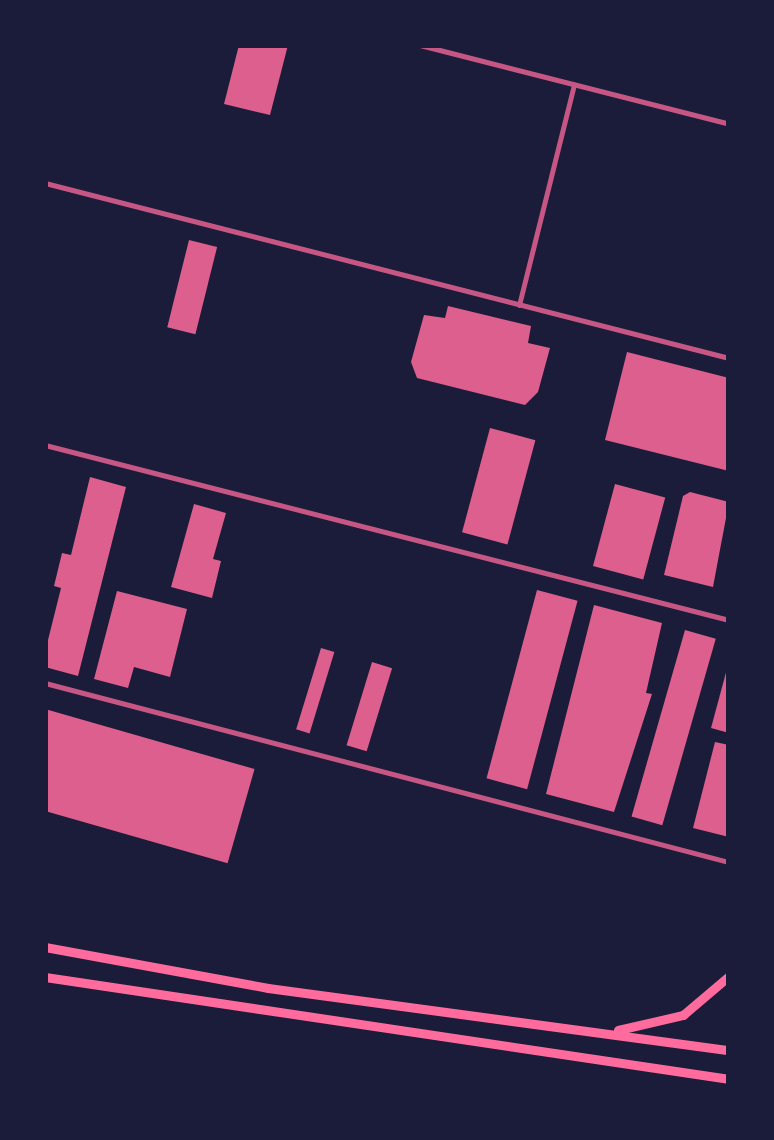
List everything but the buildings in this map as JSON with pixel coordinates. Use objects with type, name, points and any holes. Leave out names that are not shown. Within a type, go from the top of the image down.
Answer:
[{"type":"highway","points":[[45,946],[216,981],[729,1050]]},
{"type":"highway","points":[[605,1032],[682,1015],[729,976]]},
{"type":"highway","points":[[45,977],[729,1078]]},
{"type":"street","points":[[420,45],[729,124]]},
{"type":"street","points":[[518,305],[574,84]]},
{"type":"street","points":[[45,183],[729,358]]},
{"type":"street","points":[[45,445],[729,620]]},
{"type":"street","points":[[45,683],[729,862]]}]
